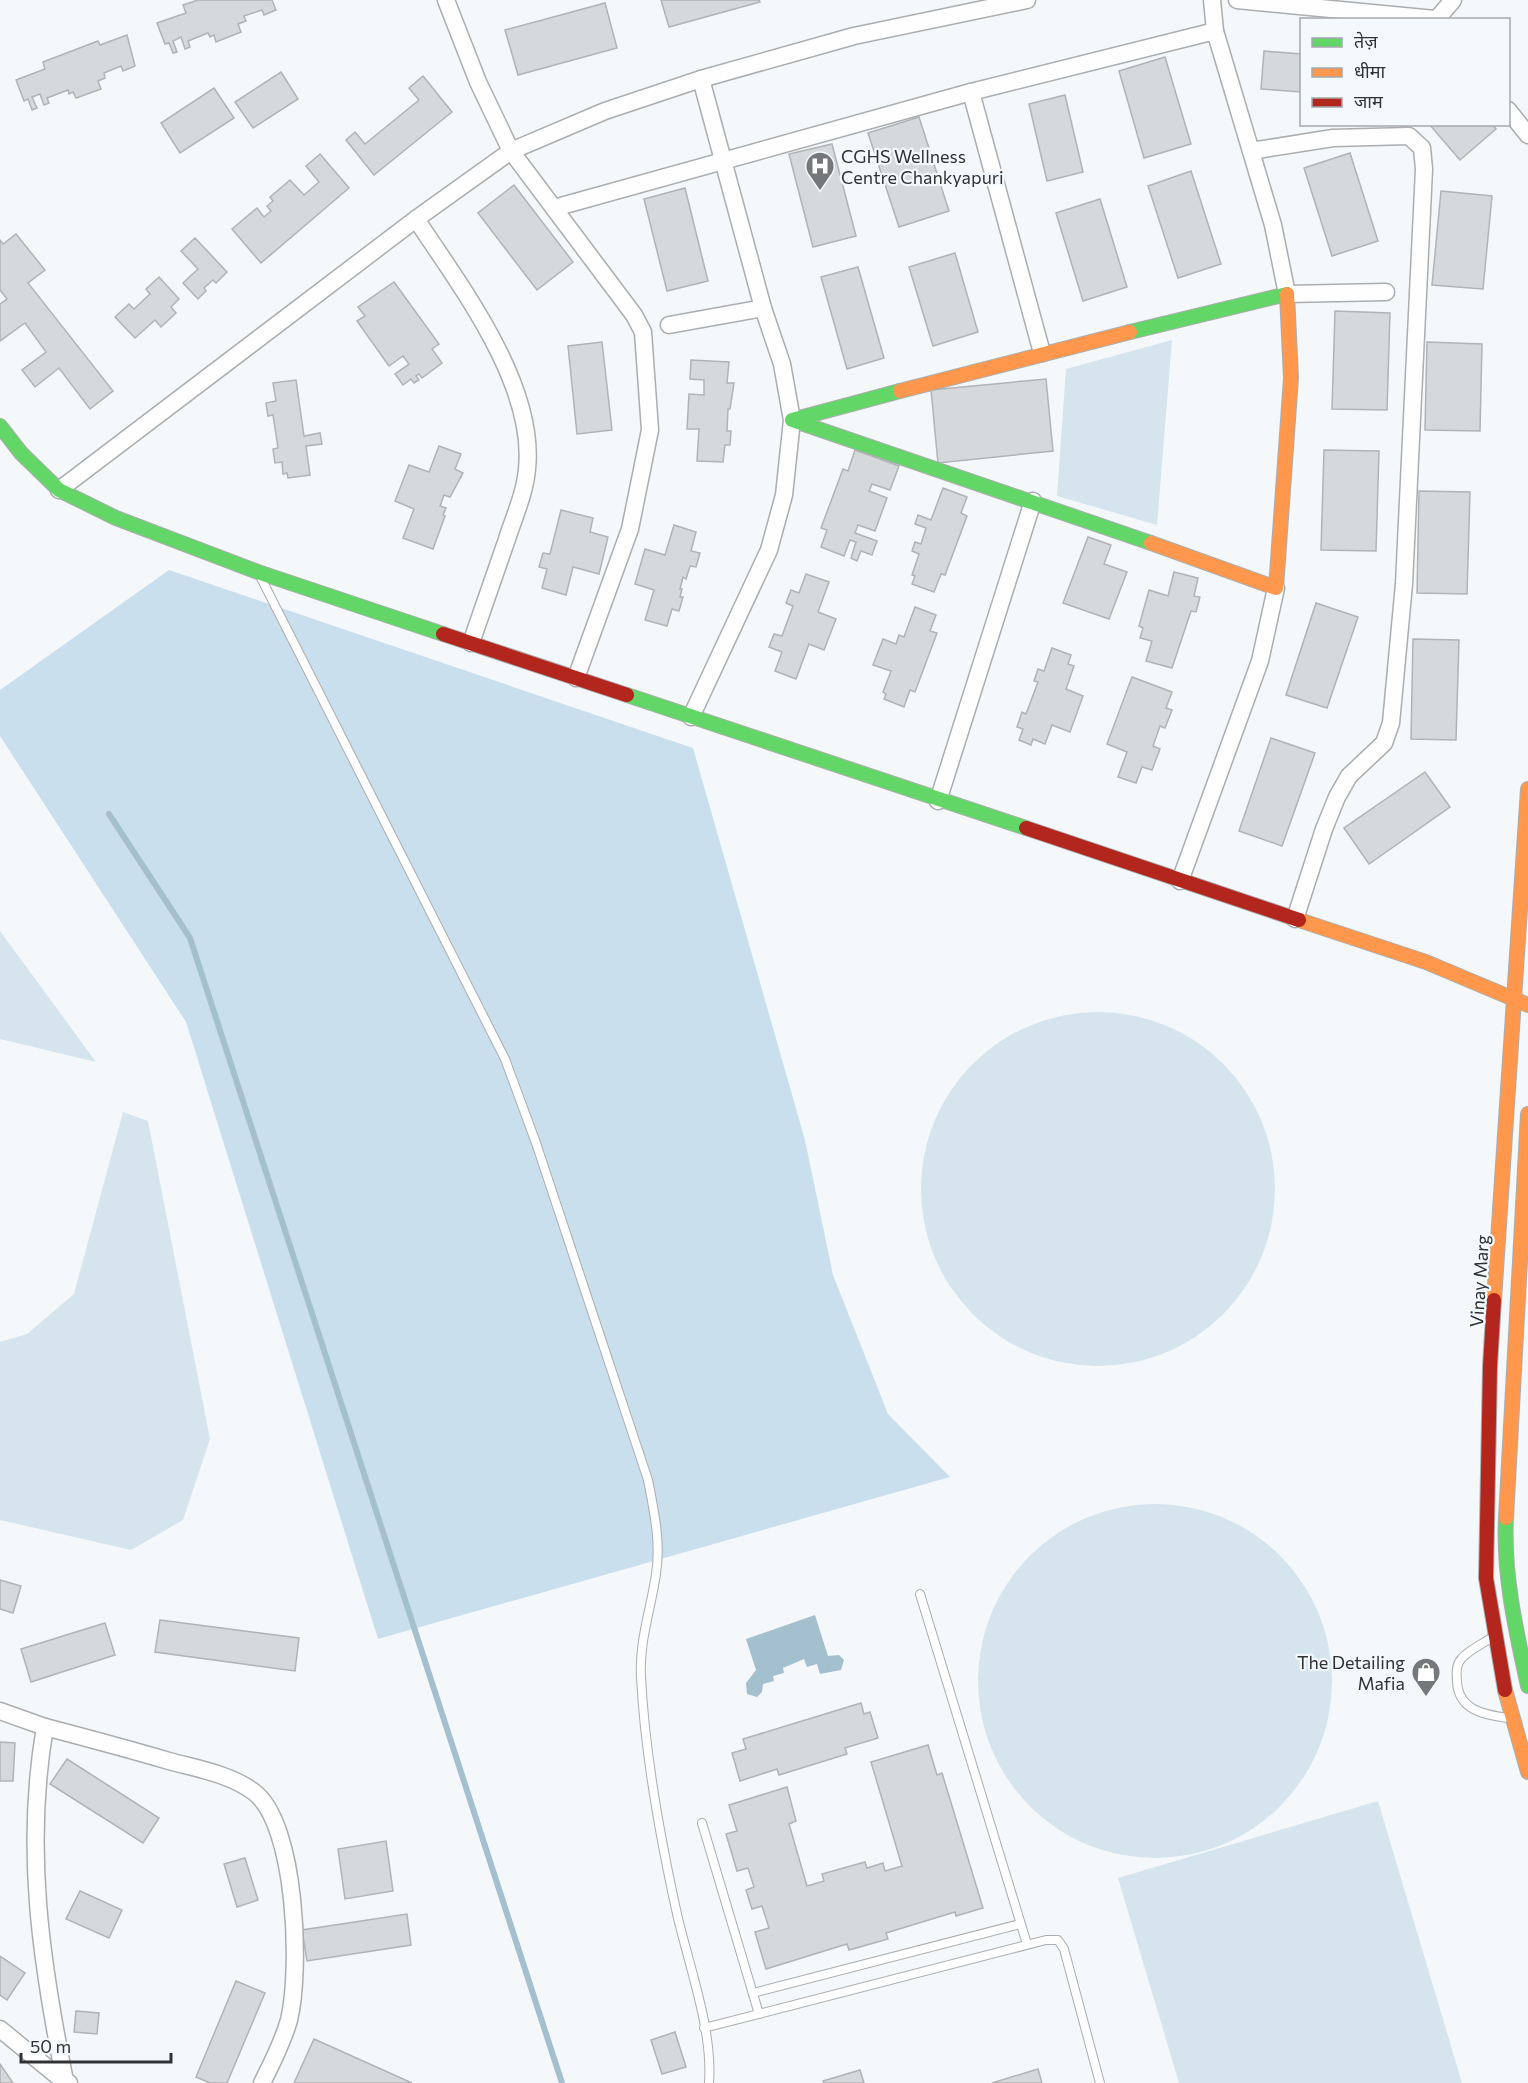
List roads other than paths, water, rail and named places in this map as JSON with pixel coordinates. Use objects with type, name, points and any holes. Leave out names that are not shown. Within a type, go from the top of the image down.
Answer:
[{"type":"street","points":[[446,0],[478,82],[511,151],[634,315],[643,332],[650,430],[630,529],[576,678]]},
{"type":"street","points":[[59,490],[416,219],[511,151],[605,111],[701,79],[854,36],[1027,0]]},
{"type":"street","points":[[1180,881],[1260,661],[1276,588],[1291,378],[1287,294],[1273,225],[1215,31],[1212,0]]},
{"type":"street","points":[[1237,0],[1425,18]]},
{"type":"street","points":[[1436,18],[1453,0]]},
{"type":"street","points":[[554,208],[723,163],[971,92],[1215,31]]},
{"type":"street","points":[[691,717],[769,550],[784,495],[792,420],[782,364],[763,308],[701,79]]},
{"type":"street","points":[[971,92],[1042,353]]},
{"type":"street","points":[[1510,111],[1528,135]]},
{"type":"street","points":[[1251,151],[1333,138],[1409,136],[1422,148],[1424,169],[1404,584],[1391,723],[1384,742],[1349,776],[1337,797],[1295,918]]},
{"type":"street","points":[[416,219],[461,287],[496,349],[518,393],[526,434],[527,470],[516,511],[471,643]]},
{"type":"street","points":[[792,420],[1042,353],[1287,294],[1386,292]]},
{"type":"street","points":[[669,325],[763,308]]},
{"type":"street","points":[[792,420],[1032,501],[1276,588]]},
{"type":"street","points":[[0,426],[21,453],[59,490],[116,518],[258,572],[938,801],[1426,962],[1528,1005]]},
{"type":"street","points":[[938,801],[1032,501]]},
{"type":"street","name":"Vinay Marg","points":[[1528,789],[1490,1377],[1486,1578],[1512,1719],[1528,1772]]},
{"type":"street","points":[[1528,1114],[1522,1301],[1506,1543],[1514,1619],[1528,1686]]},
{"type":"street","points":[[0,1711],[45,1727],[225,1776],[256,1793],[276,1820],[286,1855],[295,1948],[294,1988],[289,2021],[262,2083]]},
{"type":"street","points":[[45,1727],[36,1779],[34,1841],[40,1934],[51,2011],[67,2082]]},
{"type":"street","points":[[0,2029],[67,2082]]},
{"type":"lane","points":[[258,572],[505,1059],[536,1143],[648,1480],[657,1525],[656,1574],[645,1622],[640,1674],[646,1742],[677,1912],[704,2028],[709,2082]]},
{"type":"lane","points":[[920,1594],[1027,1944]]},
{"type":"lane","points":[[1495,1636],[1461,1658],[1456,1671],[1457,1691],[1465,1704],[1481,1714],[1512,1719]]},
{"type":"lane","points":[[702,1823],[759,2014]]},
{"type":"lane","points":[[753,1993],[1020,1924]]},
{"type":"lane","points":[[704,2028],[1027,1944],[1046,1940],[1058,1941],[1064,1949],[1100,2083]]},
{"type":"waterway","points":[[109,814],[190,938],[562,2083]]},
{"type":"place","name":"CGHS Wellness Centre Chankyapuri","points":[[820,192]]},
{"type":"place","name":"The Detailing Mafia","points":[[1426,1698]]}]
